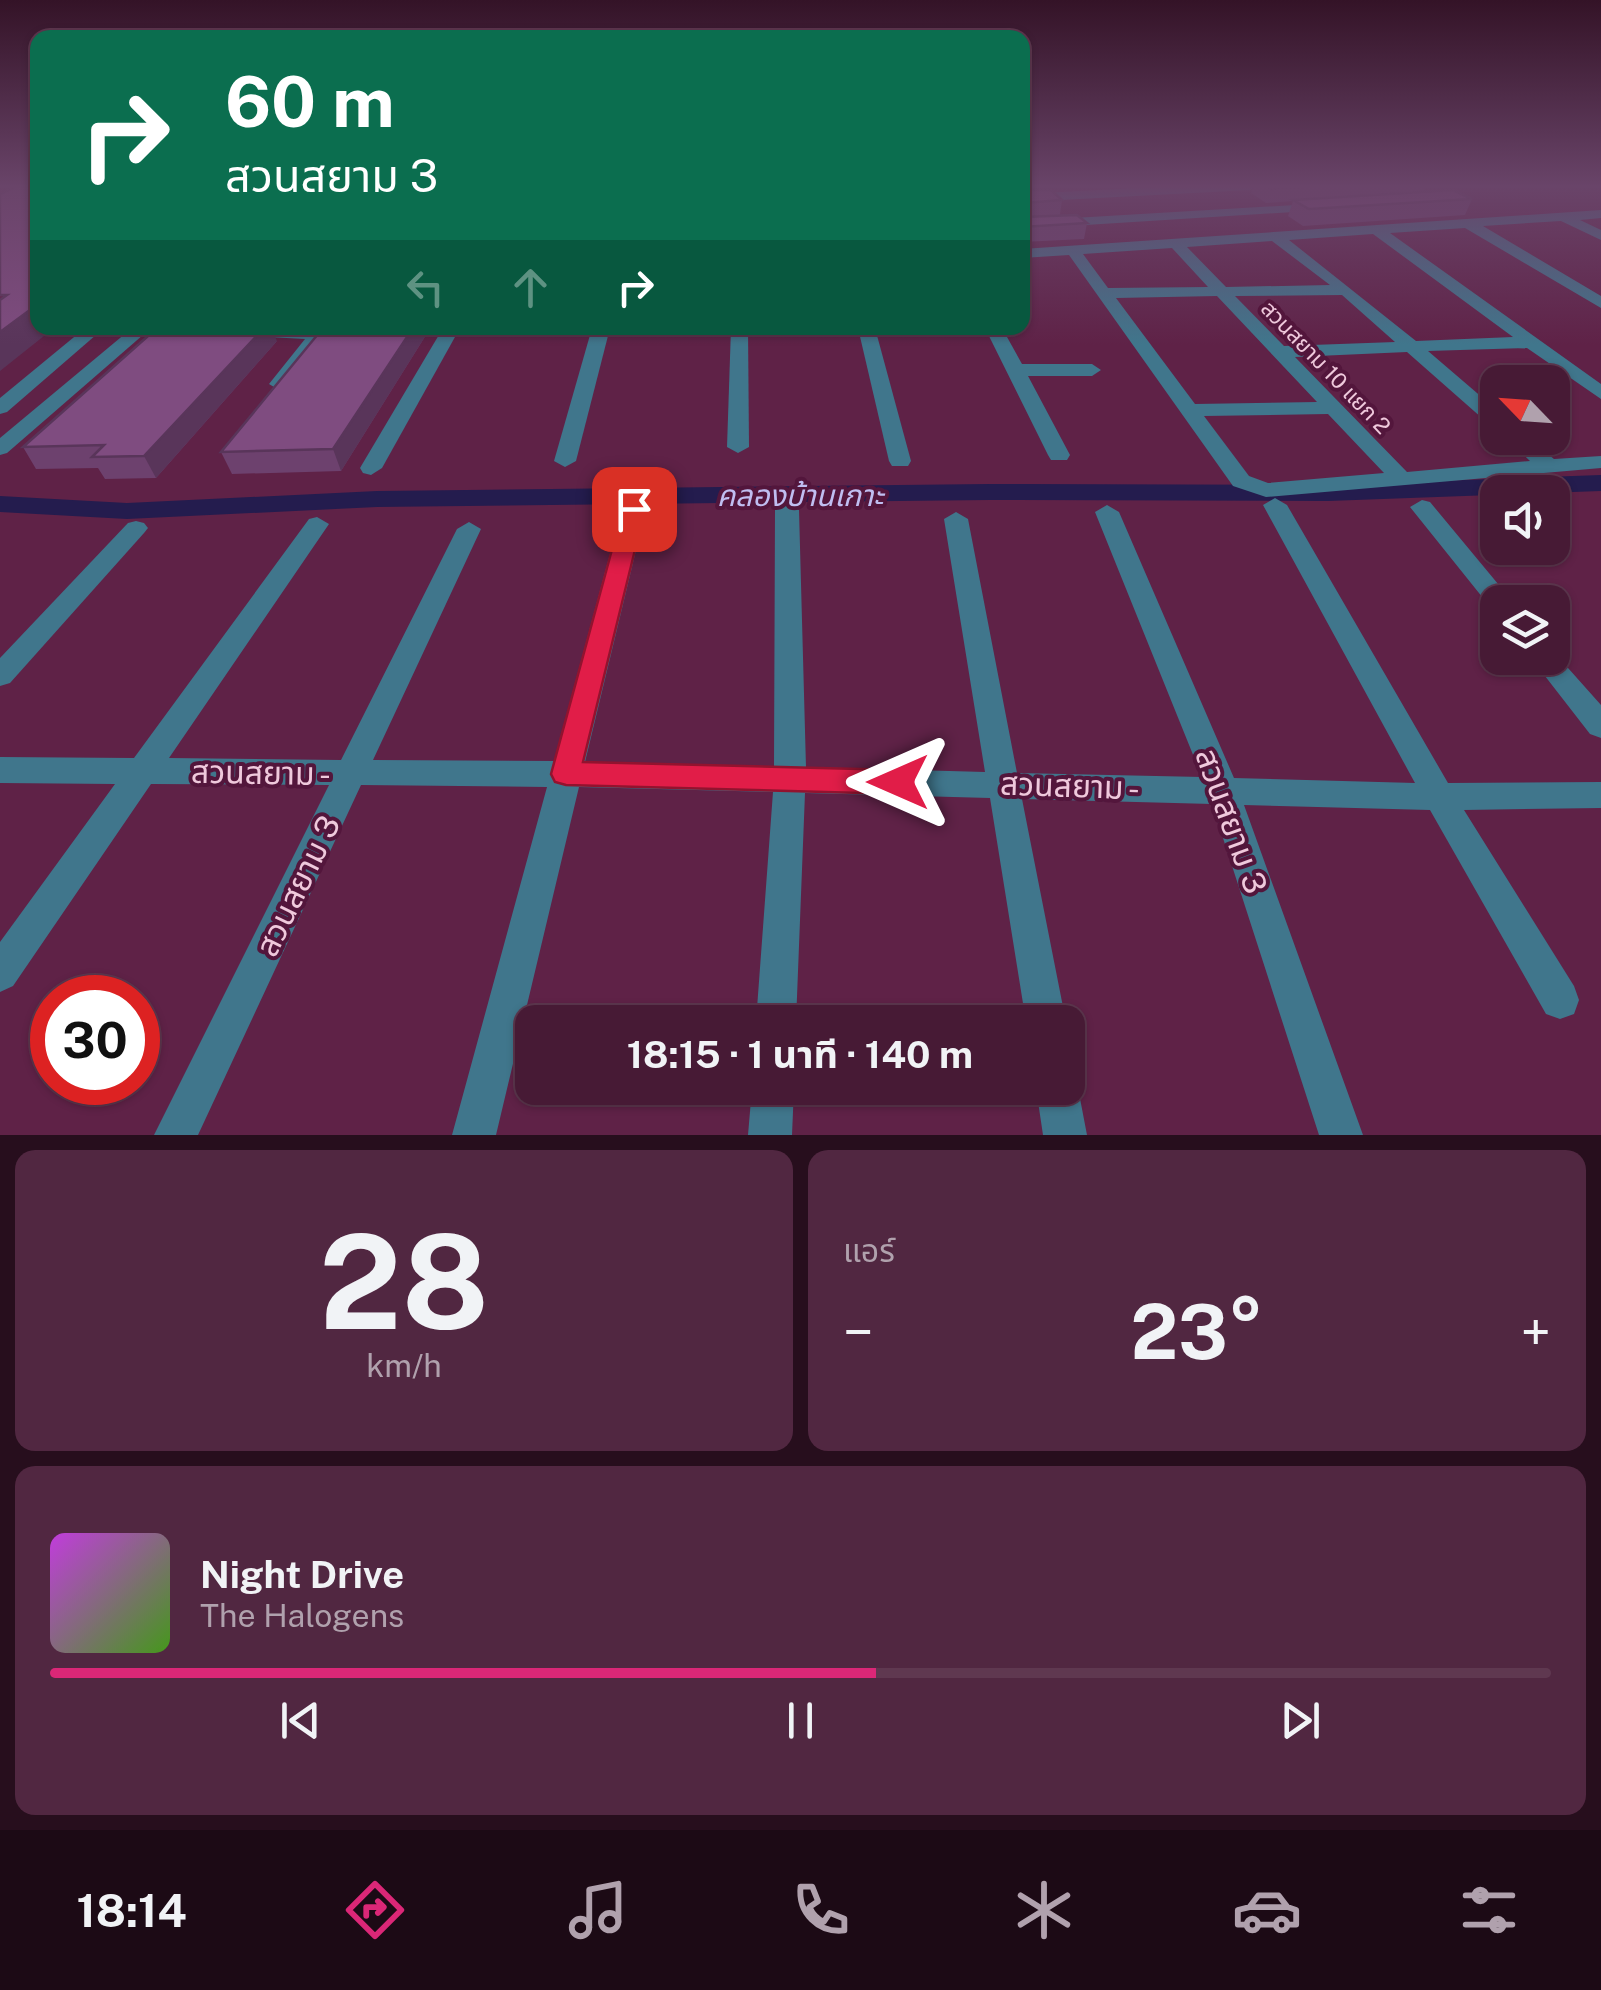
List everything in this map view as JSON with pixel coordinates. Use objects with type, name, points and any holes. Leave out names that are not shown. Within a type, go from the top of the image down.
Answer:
[{"type":"street","points":[[1099,239],[1110,248]]},
{"type":"street","points":[[1030,254],[1248,239]]},
{"type":"street","points":[[1279,239],[1346,290],[1480,406]]},
{"type":"street","points":[[1389,239],[1601,392]]},
{"type":"street","points":[[1494,239],[1601,303]]},
{"type":"street","name":"สวนสยาม 10 แยก 2","points":[[1176,244],[1400,477]]},
{"type":"street","points":[[1073,251],[1241,482],[1266,490],[1601,462]]},
{"type":"street","points":[[1104,293],[1346,290]]},
{"type":"street","points":[[0,408],[87,335]]},
{"type":"street","points":[[0,449],[134,335]]},
{"type":"street","points":[[263,407],[316,335]]},
{"type":"street","points":[[371,468],[447,335]]},
{"type":"street","points":[[565,461],[599,335]]},
{"type":"street","points":[[738,447],[739,335]]},
{"type":"street","points":[[868,335],[900,462]]},
{"type":"street","points":[[998,335],[1060,455]]},
{"type":"street","points":[[1280,352],[1531,342]]},
{"type":"street","points":[[1016,370],[1092,370]]},
{"type":"street","points":[[1191,410],[1333,408]]},
{"type":"street","points":[[1536,455],[1546,464]]},
{"type":"street","points":[[1275,505],[1439,796],[1560,1000]]},
{"type":"street","points":[[1422,507],[1486,585]]},
{"type":"street","points":[[474,1135],[634,509]]},
{"type":"street","points":[[777,1005],[790,781],[787,510]]},
{"type":"street","name":"สวนสยาม 3","points":[[1107,512],[1222,790],[1341,1135]]},
{"type":"street","points":[[956,519],[1043,1005]]},
{"type":"street","points":[[0,973],[316,524]]},
{"type":"street","points":[[0,676],[136,528]]},
{"type":"street","name":"สวนสยาม 3","points":[[176,1135],[469,529]]},
{"type":"street","points":[[1559,675],[1601,726]]},
{"type":"street","name":"สวนสยาม -","points":[[0,770],[566,774],[1439,796],[1601,795]]},
{"type":"street","points":[[770,1135],[772,1105]]},
{"type":"street","points":[[1060,1105],[1065,1135]]},
{"type":"building","points":[[0,239],[30,239],[30,310],[0,332],[0,300],[7,295],[0,295]]},
{"type":"building","points":[[149,335],[257,335],[144,456],[92,457],[104,445],[23,447]]},
{"type":"building","points":[[317,335],[408,335],[333,449],[221,452]]},
{"type":"waterway","name":"คลองบ้านเกาะ","points":[[0,504],[127,511],[377,499],[989,492],[1328,493],[1601,483]]},
{"type":"route","points":[[634,509],[566,774],[898,782]]}]
